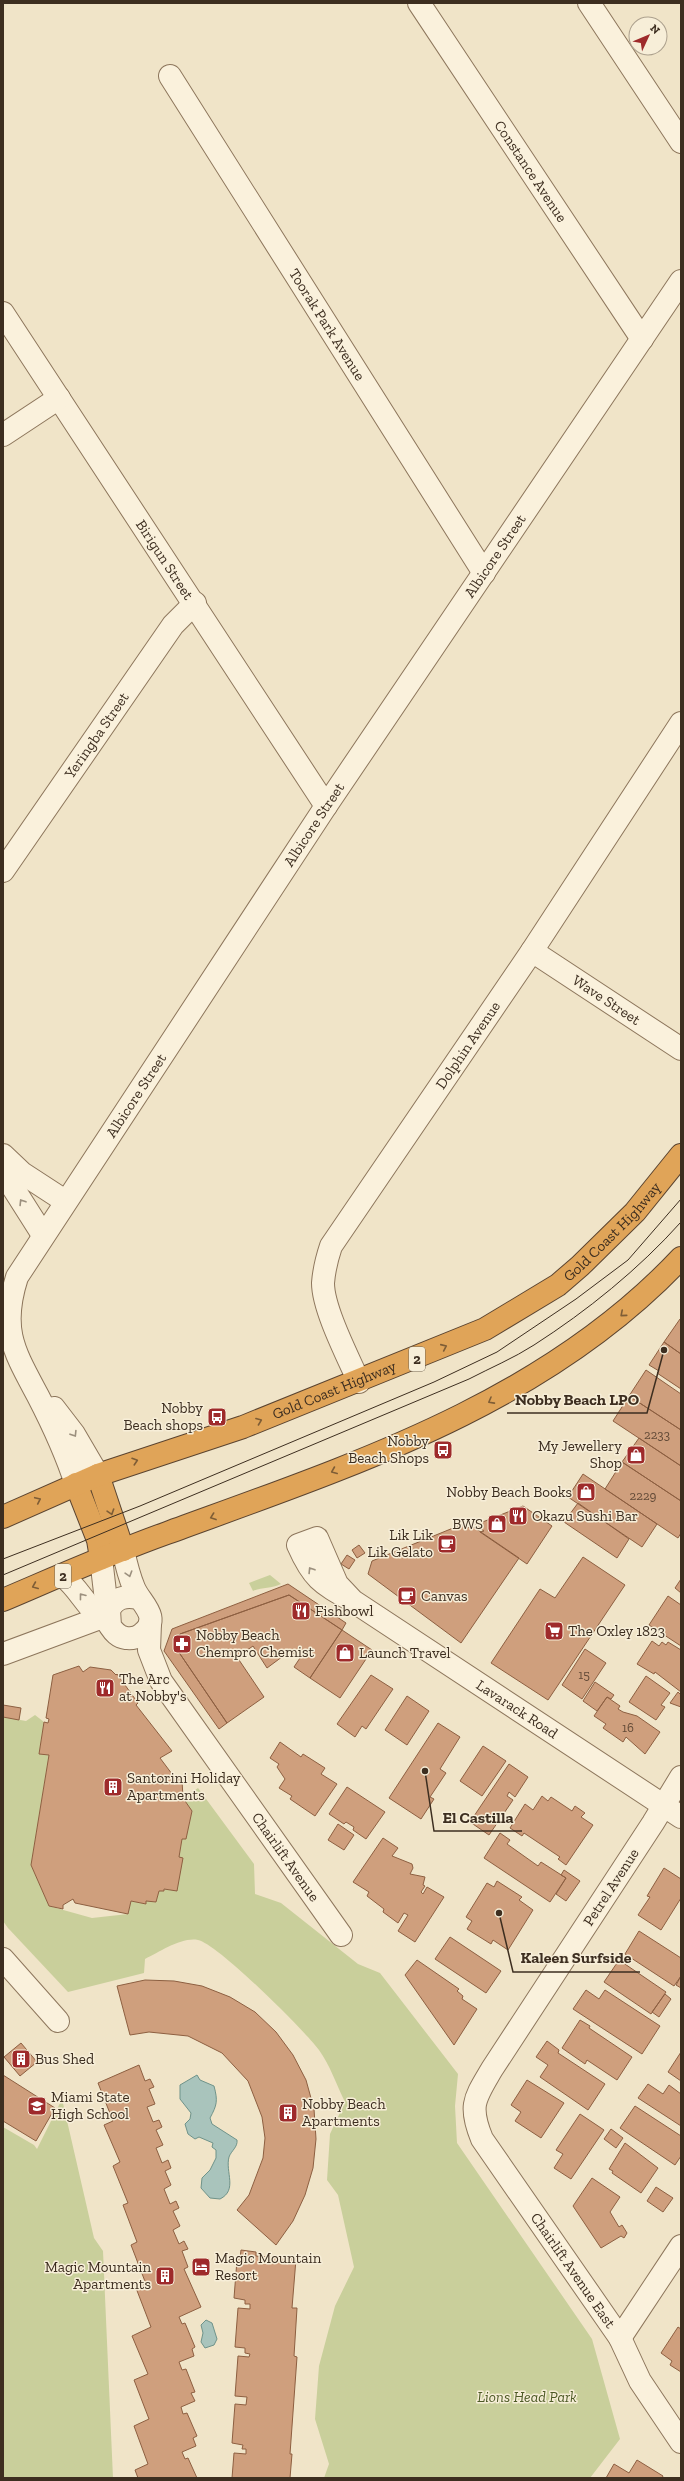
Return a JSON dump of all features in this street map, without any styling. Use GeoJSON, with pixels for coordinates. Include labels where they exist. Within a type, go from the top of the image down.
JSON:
{"type":"FeatureCollection","features":[{"type":"Feature","properties":{"kind":"highway","name":"Gold Coast Highway"},"geometry":{"type":"LineString","coordinates":[[3,1516],[98,1475],[243,1427],[359,1382],[485,1330],[558,1285],[635,1212],[681,1155]]}},
{"type":"Feature","properties":{"kind":"highway","name":"2"},"geometry":{"type":"LineString","coordinates":[[3,1600],[63,1576],[101,1558],[307,1483],[471,1412],[556,1362],[620,1317],[681,1258]]}},
{"type":"Feature","properties":{"kind":"highway"},"geometry":{"type":"LineString","coordinates":[[98,1475],[123,1550]]}},
{"type":"Feature","properties":{"kind":"highway"},"geometry":{"type":"LineString","coordinates":[[76,1484],[98,1540],[101,1558]]}},
{"type":"Feature","properties":{"kind":"street","name":"Constance Avenue"},"geometry":{"type":"LineString","coordinates":[[419,3],[642,340]]}},
{"type":"Feature","properties":{"kind":"street"},"geometry":{"type":"LineString","coordinates":[[589,3],[681,142]]}},
{"type":"Feature","properties":{"kind":"street","name":"Toorak Park Avenue"},"geometry":{"type":"LineString","coordinates":[[170,76],[484,573]]}},
{"type":"Feature","properties":{"kind":"street","name":"Albicore Street"},"geometry":{"type":"LineString","coordinates":[[76,1484],[58,1436],[12,1351],[7,1332],[6,1316],[12,1287],[65,1201],[326,806],[681,281]]}},
{"type":"Feature","properties":{"kind":"street","name":"Birigun Street"},"geometry":{"type":"LineString","coordinates":[[3,313],[326,806]]}},
{"type":"Feature","properties":{"kind":"street"},"geometry":{"type":"LineString","coordinates":[[3,435],[59,398]]}},
{"type":"Feature","properties":{"kind":"street","name":"Yeringba Street"},"geometry":{"type":"LineString","coordinates":[[3,871],[173,625],[194,603]]}},
{"type":"Feature","properties":{"kind":"street","name":"Dolphin Avenue"},"geometry":{"type":"LineString","coordinates":[[359,1382],[328,1307],[323,1284],[325,1265],[331,1246],[532,951],[681,723]]}},
{"type":"Feature","properties":{"kind":"street","name":"Wave Street"},"geometry":{"type":"LineString","coordinates":[[532,951],[681,1048]]}},
{"type":"Feature","properties":{"kind":"street"},"geometry":{"type":"LineString","coordinates":[[3,1154],[25,1175],[65,1201]]}},
{"type":"Feature","properties":{"kind":"street"},"geometry":{"type":"LineString","coordinates":[[3,1159],[10,1183],[43,1235]]}},
{"type":"Feature","properties":{"kind":"street","name":"Albicore Street"},"geometry":{"type":"LineString","coordinates":[[31,1384],[66,1422],[98,1475]]}},
{"type":"Feature","properties":{"kind":"street","name":"Lavarack Road"},"geometry":{"type":"LineString","coordinates":[[307,1542],[310,1569],[318,1580],[353,1601],[672,1812]]}},
{"type":"Feature","properties":{"kind":"street","name":"Chairlift Avenue"},"geometry":{"type":"LineString","coordinates":[[123,1550],[128,1574],[138,1598],[148,1608],[150,1623],[149,1650],[161,1681]]}},
{"type":"Feature","properties":{"kind":"street"},"geometry":{"type":"LineString","coordinates":[[101,1558],[108,1622],[121,1637],[133,1638],[143,1633],[150,1623]]}},
{"type":"Feature","properties":{"kind":"street","name":"Chairlift Avenue"},"geometry":{"type":"LineString","coordinates":[[63,1576],[108,1622],[161,1681],[341,1935]]}},
{"type":"Feature","properties":{"kind":"street"},"geometry":{"type":"LineString","coordinates":[[108,1622],[111,1606],[117,1600],[128,1596],[138,1598]]}},
{"type":"Feature","properties":{"kind":"street"},"geometry":{"type":"LineString","coordinates":[[3,1654],[108,1622]]}},
{"type":"Feature","properties":{"kind":"street","name":"Petrel Avenue"},"geometry":{"type":"LineString","coordinates":[[475,2098],[672,1812],[681,1777]]}},
{"type":"Feature","properties":{"kind":"street"},"geometry":{"type":"LineString","coordinates":[[3,1959],[58,2020]]}},
{"type":"Feature","properties":{"kind":"street","name":"Chairlift Avenue East"},"geometry":{"type":"LineString","coordinates":[[475,2098],[474,2119],[482,2139],[620,2338],[640,2381],[681,2442]]}},
{"type":"Feature","properties":{"kind":"street"},"geometry":{"type":"LineString","coordinates":[[620,2338],[681,2246]]}},
{"type":"Feature","properties":{"kind":"green space"},"geometry":{"type":"Polygon","coordinates":[[[270,1575],[281,1584],[274,1587],[253,1591],[249,1583],[270,1575]]]}},
{"type":"Feature","properties":{"kind":"green space","name":"Lions Head Park"},"geometry":{"type":"Polygon","coordinates":[[[35,1715],[44,1722],[39,1754],[49,1755],[31,1865],[49,1906],[92,1918],[128,1914],[131,1901],[146,1904],[146,1901],[156,1902],[159,1891],[164,1891],[179,1857],[182,1839],[186,1839],[192,1811],[183,1798],[198,1788],[254,1864],[255,1894],[281,1903],[358,1964],[380,1973],[458,2074],[455,2106],[457,2143],[592,2339],[620,2439],[590,2478],[324,2478],[329,2464],[315,2419],[319,2366],[335,2306],[354,2267],[338,2195],[327,2180],[330,2134],[345,2102],[327,2062],[311,2040],[261,1989],[208,1945],[198,1940],[178,1943],[145,1959],[144,1973],[68,1992],[8,1928],[3,1921],[3,1717],[26,1721],[35,1715]]]}},
{"type":"Feature","properties":{"kind":"green space"},"geometry":{"type":"Polygon","coordinates":[[[62,2099],[94,2238],[103,2251],[113,2478],[3,2478],[3,2127],[34,2145],[37,2149],[62,2099]]]}},
{"type":"Feature","properties":{"kind":"water"},"geometry":{"type":"Polygon","coordinates":[[[197,2075],[200,2080],[214,2086],[216,2099],[214,2110],[210,2118],[212,2124],[237,2140],[236,2145],[229,2157],[228,2163],[230,2186],[225,2195],[220,2199],[210,2198],[201,2188],[202,2178],[210,2170],[216,2158],[216,2150],[212,2147],[213,2143],[199,2137],[195,2139],[188,2134],[185,2124],[190,2119],[191,2113],[180,2099],[180,2085],[197,2075]]]}},
{"type":"Feature","properties":{"kind":"water"},"geometry":{"type":"Polygon","coordinates":[[[206,2320],[212,2323],[217,2339],[214,2345],[205,2348],[201,2342],[203,2333],[201,2325],[206,2320]]]}},
{"type":"Feature","properties":{"kind":"building"},"geometry":{"type":"Polygon","coordinates":[[[680,1319],[681,1320],[681,1354],[664,1342],[680,1319]]]}},
{"type":"Feature","properties":{"kind":"building"},"geometry":{"type":"Polygon","coordinates":[[[664,1342],[681,1354],[681,1389],[657,1373],[659,1371],[649,1365],[664,1342]]]}},
{"type":"Feature","properties":{"kind":"building"},"geometry":{"type":"Polygon","coordinates":[[[646,1370],[681,1394],[681,1430],[629,1396],[646,1370]]]}},
{"type":"Feature","properties":{"kind":"building"},"geometry":{"type":"Polygon","coordinates":[[[629,1396],[681,1430],[681,1466],[613,1421],[629,1396]]]}},
{"type":"Feature","properties":{"kind":"building"},"geometry":{"type":"Polygon","coordinates":[[[639,1438],[681,1466],[681,1501],[622,1462],[639,1438]]]}},
{"type":"Feature","properties":{"kind":"building"},"geometry":{"type":"Polygon","coordinates":[[[622,1462],[681,1501],[681,1533],[678,1538],[605,1489],[622,1462]]]}},
{"type":"Feature","properties":{"kind":"building"},"geometry":{"type":"Polygon","coordinates":[[[583,1474],[657,1524],[642,1547],[568,1497],[583,1474]]]}},
{"type":"Feature","properties":{"kind":"building"},"geometry":{"type":"Polygon","coordinates":[[[578,1503],[629,1539],[617,1558],[564,1522],[578,1503]]]}},
{"type":"Feature","properties":{"kind":"building"},"geometry":{"type":"Polygon","coordinates":[[[523,1506],[552,1526],[527,1564],[480,1532],[484,1531],[475,1525],[523,1506]]]}},
{"type":"Feature","properties":{"kind":"building"},"geometry":{"type":"Polygon","coordinates":[[[463,1524],[467,1528],[472,1526],[519,1558],[461,1643],[368,1574],[372,1561],[463,1524]]]}},
{"type":"Feature","properties":{"kind":"building"},"geometry":{"type":"Polygon","coordinates":[[[359,1545],[365,1553],[357,1558],[352,1550],[359,1545]]]}},
{"type":"Feature","properties":{"kind":"building"},"geometry":{"type":"Polygon","coordinates":[[[347,1555],[355,1560],[349,1569],[341,1564],[347,1555]]]}},
{"type":"Feature","properties":{"kind":"building","name":"The Oxley 1823"},"geometry":{"type":"Polygon","coordinates":[[[583,1557],[625,1585],[548,1700],[491,1663],[540,1589],[555,1598],[583,1557]]]}},
{"type":"Feature","properties":{"kind":"building"},"geometry":{"type":"Polygon","coordinates":[[[681,1579],[681,1593],[675,1588],[681,1579]]]}},
{"type":"Feature","properties":{"kind":"building"},"geometry":{"type":"Polygon","coordinates":[[[288,1584],[346,1623],[342,1630],[289,1595],[180,1634],[176,1648],[227,1723],[219,1729],[164,1651],[172,1629],[288,1584]]]}},
{"type":"Feature","properties":{"kind":"building"},"geometry":{"type":"Polygon","coordinates":[[[289,1595],[342,1630],[310,1678],[294,1667],[300,1658],[290,1651],[267,1668],[253,1646],[237,1657],[264,1697],[227,1723],[176,1648],[180,1634],[289,1595]]]}},
{"type":"Feature","properties":{"kind":"building"},"geometry":{"type":"Polygon","coordinates":[[[668,1596],[681,1605],[681,1646],[649,1625],[668,1596]]]}},
{"type":"Feature","properties":{"kind":"building"},"geometry":{"type":"Polygon","coordinates":[[[342,1630],[372,1650],[340,1698],[310,1678],[342,1630]]]}},
{"type":"Feature","properties":{"kind":"building"},"geometry":{"type":"Polygon","coordinates":[[[652,1641],[659,1646],[662,1642],[666,1645],[668,1642],[681,1650],[681,1692],[655,1672],[654,1674],[637,1664],[652,1641]]]}},
{"type":"Feature","properties":{"kind":"building"},"geometry":{"type":"Polygon","coordinates":[[[585,1649],[606,1663],[582,1699],[562,1685],[585,1649]]]}},
{"type":"Feature","properties":{"kind":"building","name":"Santorini Holiday Apartments"},"geometry":{"type":"Polygon","coordinates":[[[79,1666],[83,1672],[90,1667],[111,1670],[116,1675],[117,1674],[138,1703],[136,1705],[172,1751],[160,1758],[175,1778],[182,1780],[183,1798],[192,1811],[186,1839],[182,1839],[179,1857],[183,1858],[177,1891],[164,1889],[164,1891],[159,1891],[156,1902],[146,1901],[146,1904],[131,1901],[128,1914],[75,1903],[73,1899],[63,1905],[63,1909],[49,1906],[31,1865],[49,1755],[39,1754],[44,1722],[48,1723],[49,1719],[46,1718],[53,1675],[79,1666]]]}},
{"type":"Feature","properties":{"kind":"building"},"geometry":{"type":"Polygon","coordinates":[[[371,1675],[393,1689],[366,1729],[362,1726],[355,1737],[337,1724],[371,1675]]]}},
{"type":"Feature","properties":{"kind":"building"},"geometry":{"type":"Polygon","coordinates":[[[646,1676],[670,1693],[661,1705],[665,1707],[656,1720],[629,1702],[646,1676]]]}},
{"type":"Feature","properties":{"kind":"building"},"geometry":{"type":"Polygon","coordinates":[[[595,1682],[614,1695],[611,1699],[607,1697],[597,1711],[583,1701],[595,1682]]]}},
{"type":"Feature","properties":{"kind":"building"},"geometry":{"type":"Polygon","coordinates":[[[678,1692],[681,1695],[681,1707],[670,1703],[678,1692]]]}},
{"type":"Feature","properties":{"kind":"building"},"geometry":{"type":"Polygon","coordinates":[[[407,1696],[429,1711],[407,1745],[385,1730],[407,1696]]]}},
{"type":"Feature","properties":{"kind":"building"},"geometry":{"type":"Polygon","coordinates":[[[607,1697],[620,1706],[618,1709],[637,1716],[660,1732],[645,1754],[626,1737],[623,1742],[603,1728],[606,1724],[594,1716],[607,1697]]]}},
{"type":"Feature","properties":{"kind":"building"},"geometry":{"type":"Polygon","coordinates":[[[3,1705],[21,1708],[19,1720],[3,1717],[3,1705]]]}},
{"type":"Feature","properties":{"kind":"building"},"geometry":{"type":"Polygon","coordinates":[[[438,1723],[460,1737],[440,1769],[446,1773],[430,1797],[434,1799],[421,1819],[389,1798],[438,1723]]]}},
{"type":"Feature","properties":{"kind":"building"},"geometry":{"type":"Polygon","coordinates":[[[280,1742],[301,1757],[303,1754],[325,1768],[321,1774],[337,1784],[315,1816],[290,1799],[292,1796],[279,1788],[285,1779],[277,1767],[279,1764],[270,1758],[280,1742]]]}},
{"type":"Feature","properties":{"kind":"building"},"geometry":{"type":"Polygon","coordinates":[[[483,1746],[506,1761],[482,1796],[460,1781],[483,1746]]]}},
{"type":"Feature","properties":{"kind":"building"},"geometry":{"type":"Polygon","coordinates":[[[509,1764],[528,1777],[515,1797],[509,1792],[507,1796],[513,1800],[489,1835],[470,1822],[509,1764]]]}},
{"type":"Feature","properties":{"kind":"building"},"geometry":{"type":"Polygon","coordinates":[[[347,1787],[385,1812],[366,1839],[353,1830],[354,1827],[346,1822],[344,1824],[329,1814],[347,1787]]]}},
{"type":"Feature","properties":{"kind":"building"},"geometry":{"type":"Polygon","coordinates":[[[542,1796],[548,1801],[551,1797],[572,1811],[575,1806],[585,1813],[581,1817],[593,1825],[566,1865],[558,1859],[560,1857],[524,1833],[522,1836],[510,1828],[525,1804],[533,1810],[542,1796]]]}},
{"type":"Feature","properties":{"kind":"building"},"geometry":{"type":"Polygon","coordinates":[[[338,1824],[354,1835],[344,1850],[328,1840],[338,1824]]]}},
{"type":"Feature","properties":{"kind":"building"},"geometry":{"type":"Polygon","coordinates":[[[500,1833],[510,1840],[507,1844],[538,1866],[541,1862],[566,1878],[550,1902],[484,1858],[500,1833]]]}},
{"type":"Feature","properties":{"kind":"building"},"geometry":{"type":"Polygon","coordinates":[[[383,1838],[398,1848],[392,1856],[412,1864],[413,1868],[410,1874],[425,1877],[423,1885],[425,1886],[421,1892],[423,1894],[427,1887],[444,1897],[415,1942],[398,1931],[408,1915],[404,1913],[398,1923],[383,1912],[384,1909],[367,1896],[369,1892],[353,1882],[383,1838]]]}},
{"type":"Feature","properties":{"kind":"building"},"geometry":{"type":"Polygon","coordinates":[[[664,1868],[681,1879],[681,1898],[661,1930],[638,1915],[650,1897],[647,1896],[664,1868]]]}},
{"type":"Feature","properties":{"kind":"building"},"geometry":{"type":"Polygon","coordinates":[[[564,1870],[580,1881],[566,1901],[556,1894],[566,1878],[561,1875],[564,1870]]]}},
{"type":"Feature","properties":{"kind":"building"},"geometry":{"type":"Polygon","coordinates":[[[497,1881],[522,1897],[519,1900],[533,1910],[508,1950],[493,1940],[491,1944],[467,1929],[472,1921],[466,1917],[487,1883],[494,1887],[497,1881]]]}},
{"type":"Feature","properties":{"kind":"building"},"geometry":{"type":"Polygon","coordinates":[[[639,1931],[681,1958],[681,1976],[674,1986],[625,1954],[639,1931]]]}},
{"type":"Feature","properties":{"kind":"building"},"geometry":{"type":"Polygon","coordinates":[[[450,1937],[501,1971],[486,1993],[435,1959],[450,1937]]]}},
{"type":"Feature","properties":{"kind":"building"},"geometry":{"type":"Polygon","coordinates":[[[417,1960],[459,1989],[457,1991],[463,1996],[462,1999],[477,2009],[454,2045],[405,1975],[417,1960]]]}},
{"type":"Feature","properties":{"kind":"building"},"geometry":{"type":"Polygon","coordinates":[[[619,1960],[666,1992],[651,2014],[604,1982],[619,1960]]]}},
{"type":"Feature","properties":{"kind":"building"},"geometry":{"type":"Polygon","coordinates":[[[681,1976],[681,1988],[676,1985],[681,1976]]]}},
{"type":"Feature","properties":{"kind":"building","name":"Nobby Beach Apartments"},"geometry":{"type":"Polygon","coordinates":[[[145,1980],[174,1981],[202,1986],[230,1997],[255,2012],[276,2032],[293,2055],[306,2080],[314,2109],[316,2139],[313,2168],[305,2195],[293,2221],[276,2245],[237,2210],[249,2195],[263,2158],[265,2138],[262,2117],[248,2081],[222,2053],[188,2036],[149,2032],[130,2035],[117,1986],[145,1980]]]}},
{"type":"Feature","properties":{"kind":"building"},"geometry":{"type":"Polygon","coordinates":[[[586,1990],[599,1999],[605,1990],[660,2026],[642,2054],[573,2009],[586,1990]]]}},
{"type":"Feature","properties":{"kind":"building"},"geometry":{"type":"Polygon","coordinates":[[[665,1994],[671,1999],[659,2017],[652,2012],[665,1994]]]}},
{"type":"Feature","properties":{"kind":"building"},"geometry":{"type":"Polygon","coordinates":[[[580,2020],[590,2026],[589,2028],[632,2057],[617,2080],[587,2060],[585,2064],[562,2048],[580,2020]]]}},
{"type":"Feature","properties":{"kind":"building"},"geometry":{"type":"Polygon","coordinates":[[[547,2041],[559,2050],[558,2053],[605,2084],[588,2110],[540,2077],[548,2065],[536,2057],[547,2041]]]}},
{"type":"Feature","properties":{"kind":"building","name":"Bus Shed"},"geometry":{"type":"Polygon","coordinates":[[[21,2043],[37,2062],[20,2076],[4,2057],[21,2043]]]}},
{"type":"Feature","properties":{"kind":"building"},"geometry":{"type":"Polygon","coordinates":[[[681,2052],[681,2081],[668,2072],[681,2052]]]}},
{"type":"Feature","properties":{"kind":"building","name":"Magic Mountain Apartments"},"geometry":{"type":"Polygon","coordinates":[[[139,2065],[145,2081],[150,2079],[154,2087],[149,2089],[155,2104],[147,2107],[153,2122],[159,2120],[162,2127],[156,2130],[163,2145],[156,2148],[162,2163],[168,2160],[171,2168],[165,2171],[171,2185],[164,2189],[170,2204],[176,2201],[179,2208],[173,2211],[180,2226],[173,2230],[179,2244],[184,2241],[188,2249],[182,2251],[188,2267],[184,2269],[201,2307],[179,2317],[182,2324],[185,2323],[195,2347],[192,2349],[194,2356],[179,2362],[182,2370],[186,2369],[195,2392],[191,2393],[195,2401],[181,2407],[183,2414],[187,2413],[197,2436],[193,2438],[196,2446],[182,2452],[185,2459],[188,2458],[197,2478],[138,2478],[135,2470],[148,2464],[134,2426],[149,2419],[134,2380],[148,2374],[132,2336],[151,2327],[136,2288],[146,2284],[131,2245],[137,2242],[123,2205],[128,2203],[113,2166],[120,2162],[104,2125],[113,2121],[98,2083],[139,2065]]]}},
{"type":"Feature","properties":{"kind":"building"},"geometry":{"type":"Polygon","coordinates":[[[3,2075],[55,2108],[36,2141],[3,2121],[3,2075]]]}},
{"type":"Feature","properties":{"kind":"building"},"geometry":{"type":"Polygon","coordinates":[[[527,2080],[564,2103],[541,2138],[515,2121],[521,2112],[511,2105],[527,2080]]]}},
{"type":"Feature","properties":{"kind":"building"},"geometry":{"type":"Polygon","coordinates":[[[648,2084],[663,2094],[669,2085],[681,2094],[681,2126],[638,2098],[648,2084]]]}},
{"type":"Feature","properties":{"kind":"building"},"geometry":{"type":"Polygon","coordinates":[[[635,2106],[681,2136],[681,2156],[675,2165],[620,2128],[635,2106]]]}},
{"type":"Feature","properties":{"kind":"building"},"geometry":{"type":"Polygon","coordinates":[[[580,2114],[604,2130],[571,2179],[554,2168],[563,2154],[556,2150],[580,2114]]]}},
{"type":"Feature","properties":{"kind":"building"},"geometry":{"type":"Polygon","coordinates":[[[611,2129],[623,2138],[616,2148],[604,2139],[611,2129]]]}},
{"type":"Feature","properties":{"kind":"building"},"geometry":{"type":"Polygon","coordinates":[[[625,2143],[658,2168],[641,2193],[612,2173],[613,2171],[609,2169],[625,2143]]]}},
{"type":"Feature","properties":{"kind":"building"},"geometry":{"type":"Polygon","coordinates":[[[592,2178],[620,2197],[610,2212],[619,2227],[622,2225],[627,2233],[624,2238],[621,2236],[601,2248],[573,2206],[592,2178]]]}},
{"type":"Feature","properties":{"kind":"building"},"geometry":{"type":"Polygon","coordinates":[[[656,2187],[673,2198],[663,2212],[647,2201],[656,2187]]]}},
{"type":"Feature","properties":{"kind":"building"},"geometry":{"type":"Polygon","coordinates":[[[241,2250],[256,2252],[256,2256],[296,2259],[292,2308],[297,2308],[294,2356],[297,2357],[290,2454],[292,2454],[290,2478],[232,2478],[234,2453],[246,2454],[246,2449],[242,2449],[243,2445],[232,2443],[235,2404],[246,2405],[247,2397],[235,2396],[238,2356],[249,2357],[250,2354],[245,2353],[245,2348],[235,2347],[238,2308],[250,2309],[250,2304],[245,2304],[245,2300],[234,2298],[237,2260],[240,2259],[241,2250]]]}},
{"type":"Feature","properties":{"kind":"building"},"geometry":{"type":"Polygon","coordinates":[[[678,2327],[681,2329],[681,2372],[670,2365],[672,2361],[661,2353],[678,2327]]]}},
{"type":"Feature","properties":{"kind":"building"},"geometry":{"type":"Polygon","coordinates":[[[637,2460],[663,2476],[662,2478],[606,2478],[614,2464],[629,2473],[637,2460]]]}},
{"type":"Feature","properties":{"kind":"tram line"},"geometry":{"type":"LineString","coordinates":[[3,1559],[140,1506],[434,1382],[497,1352],[576,1299],[628,1260],[681,1199]]}},
{"type":"Feature","properties":{"kind":"tram line"},"geometry":{"type":"LineString","coordinates":[[3,1575],[469,1379],[510,1359],[554,1332],[593,1304],[630,1273],[681,1222]]}},
{"type":"Feature","properties":{"kind":"place","name":"Nobby Beach LPO"},"geometry":{"type":"Point","coordinates":[664,1350]}},
{"type":"Feature","properties":{"kind":"place","name":"Nobby Beach shops"},"geometry":{"type":"Point","coordinates":[217,1417]}},
{"type":"Feature","properties":{"kind":"place","name":"Nobby Beach Shops"},"geometry":{"type":"Point","coordinates":[443,1450]}},
{"type":"Feature","properties":{"kind":"place","name":"My Jewellery Shop"},"geometry":{"type":"Point","coordinates":[636,1455]}},
{"type":"Feature","properties":{"kind":"place","name":"Nobby Beach Books"},"geometry":{"type":"Point","coordinates":[586,1492]}},
{"type":"Feature","properties":{"kind":"place","name":"Okazu Sushi Bar"},"geometry":{"type":"Point","coordinates":[518,1516]}},
{"type":"Feature","properties":{"kind":"place","name":"BWS"},"geometry":{"type":"Point","coordinates":[497,1524]}},
{"type":"Feature","properties":{"kind":"place","name":"Lik Lik Lik Gelato"},"geometry":{"type":"Point","coordinates":[447,1544]}},
{"type":"Feature","properties":{"kind":"place","name":"Canvas"},"geometry":{"type":"Point","coordinates":[407,1596]}},
{"type":"Feature","properties":{"kind":"place","name":"Fishbowl"},"geometry":{"type":"Point","coordinates":[301,1611]}},
{"type":"Feature","properties":{"kind":"place","name":"The Oxley 1823"},"geometry":{"type":"Point","coordinates":[554,1631]}},
{"type":"Feature","properties":{"kind":"place","name":"Nobby Beach Chempro Chemist"},"geometry":{"type":"Point","coordinates":[182,1644]}},
{"type":"Feature","properties":{"kind":"place","name":"Launch Travel"},"geometry":{"type":"Point","coordinates":[345,1653]}},
{"type":"Feature","properties":{"kind":"place","name":"The Arc at Nobby's"},"geometry":{"type":"Point","coordinates":[105,1688]}},
{"type":"Feature","properties":{"kind":"place","name":"El Castilla"},"geometry":{"type":"Point","coordinates":[425,1771]}},
{"type":"Feature","properties":{"kind":"place","name":"Santorini Holiday Apartments"},"geometry":{"type":"Point","coordinates":[113,1787]}},
{"type":"Feature","properties":{"kind":"place","name":"Kaleen Surfside"},"geometry":{"type":"Point","coordinates":[499,1913]}},
{"type":"Feature","properties":{"kind":"place","name":"Bus Shed"},"geometry":{"type":"Point","coordinates":[21,2059]}},
{"type":"Feature","properties":{"kind":"place","name":"Miami State High School"},"geometry":{"type":"Point","coordinates":[37,2106]}},
{"type":"Feature","properties":{"kind":"place","name":"Nobby Beach Apartments"},"geometry":{"type":"Point","coordinates":[288,2113]}},
{"type":"Feature","properties":{"kind":"place","name":"Magic Mountain Resort"},"geometry":{"type":"Point","coordinates":[201,2267]}},
{"type":"Feature","properties":{"kind":"place","name":"Magic Mountain Apartments"},"geometry":{"type":"Point","coordinates":[165,2276]}}]}
